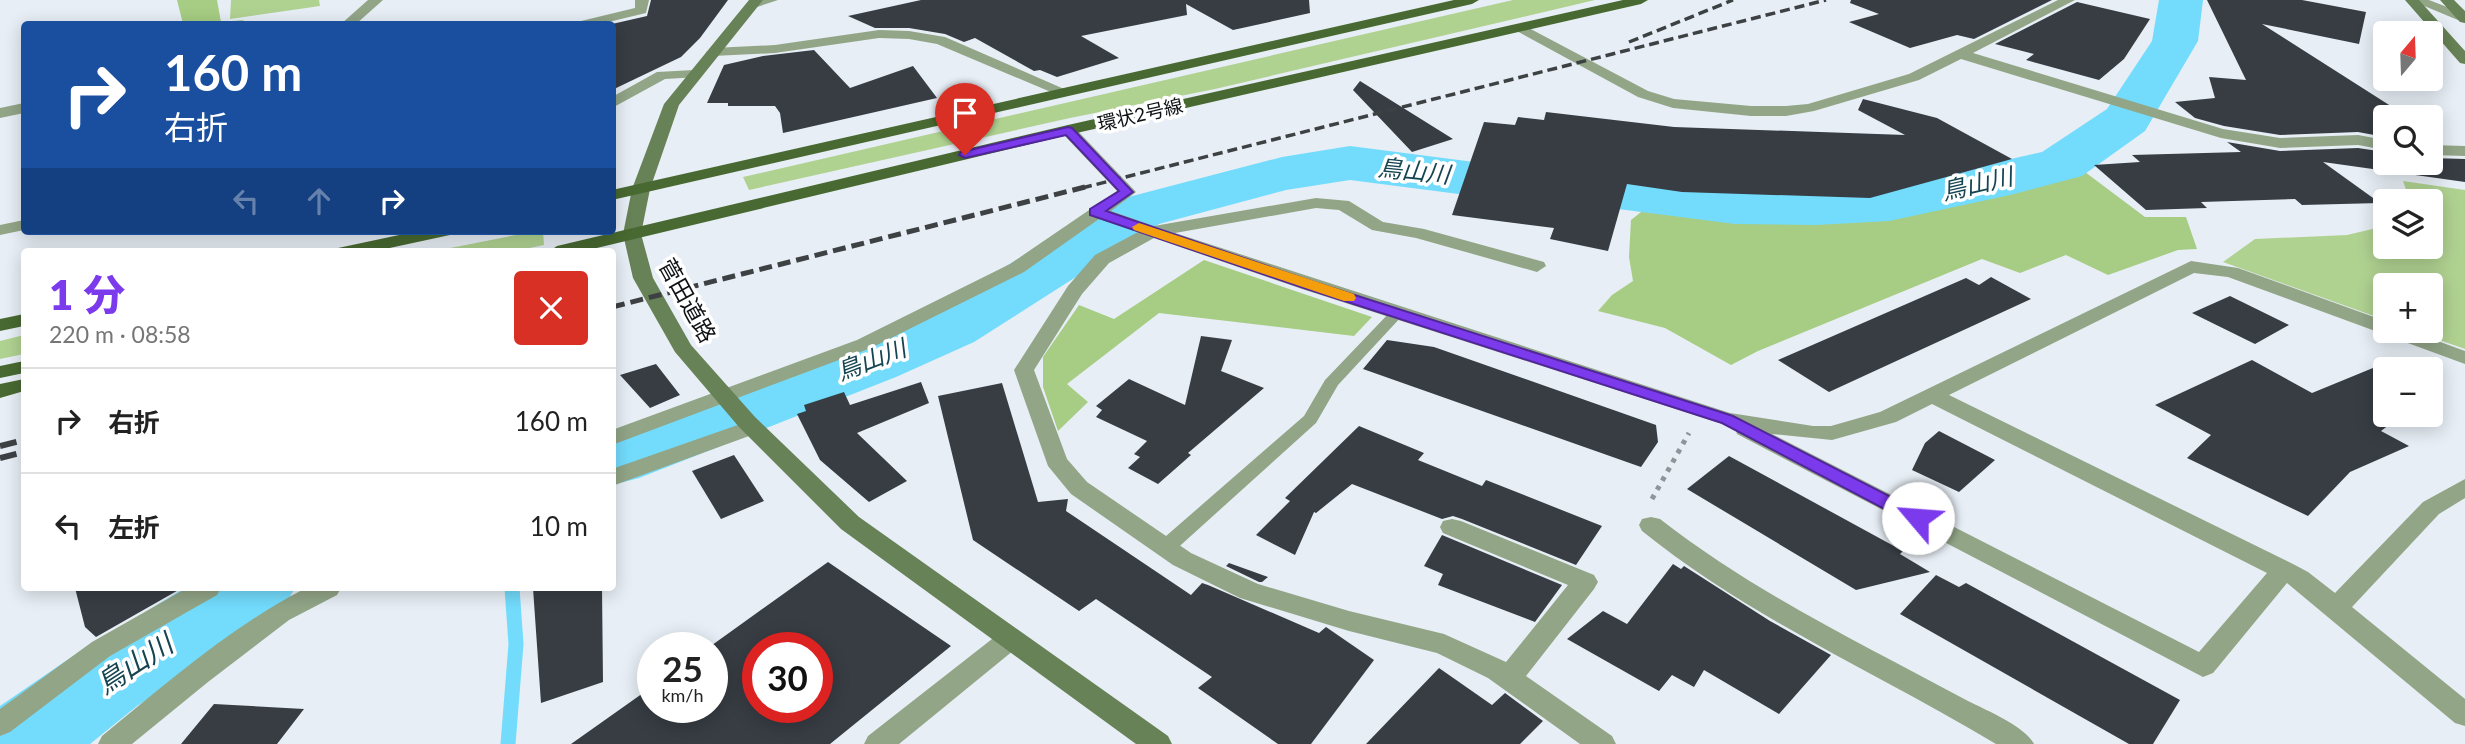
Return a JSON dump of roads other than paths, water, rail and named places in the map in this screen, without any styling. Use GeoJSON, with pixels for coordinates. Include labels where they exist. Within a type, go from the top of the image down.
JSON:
{"type":"FeatureCollection","features":[{"type":"Feature","properties":{"kind":"main road","name":"環状2号線"},"geometry":{"type":"LineString","coordinates":[[616,194],[1472,0]]}},
{"type":"Feature","properties":{"kind":"main road","name":"環状2号線"},"geometry":{"type":"LineString","coordinates":[[573,248],[1068,130],[1641,0]]}},
{"type":"Feature","properties":{"kind":"main road"},"geometry":{"type":"LineString","coordinates":[[364,248],[425,235]]}},
{"type":"Feature","properties":{"kind":"main road"},"geometry":{"type":"LineString","coordinates":[[0,325],[21,321]]}},
{"type":"Feature","properties":{"kind":"main road"},"geometry":{"type":"LineString","coordinates":[[0,372],[21,368]]}},
{"type":"Feature","properties":{"kind":"main road"},"geometry":{"type":"LineString","coordinates":[[0,391],[21,386]]}},
{"type":"Feature","properties":{"kind":"street"},"geometry":{"type":"LineString","coordinates":[[352,21],[376,0]]}},
{"type":"Feature","properties":{"kind":"street"},"geometry":{"type":"LineString","coordinates":[[598,21],[640,10],[642,0]]}},
{"type":"Feature","properties":{"kind":"street"},"geometry":{"type":"LineString","coordinates":[[755,2],[771,0]]}},
{"type":"Feature","properties":{"kind":"street"},"geometry":{"type":"LineString","coordinates":[[1520,29],[1643,94],[1674,103],[1751,111],[1809,108],[1914,77],[2068,0]]}},
{"type":"Feature","properties":{"kind":"street"},"geometry":{"type":"LineString","coordinates":[[2414,0],[2465,19]]}},
{"type":"Feature","properties":{"kind":"street"},"geometry":{"type":"LineString","coordinates":[[2414,0],[2465,60]]}},
{"type":"Feature","properties":{"kind":"street"},"geometry":{"type":"LineString","coordinates":[[2447,0],[2465,19]]}},
{"type":"Feature","properties":{"kind":"street","name":"菅田道路"},"geometry":{"type":"LineString","coordinates":[[755,2],[672,104],[641,189],[632,233],[643,278],[681,348],[750,424],[850,523],[1158,744]]}},
{"type":"Feature","properties":{"kind":"street"},"geometry":{"type":"LineString","coordinates":[[713,52],[775,49],[879,34],[909,35],[940,40],[1063,92]]}},
{"type":"Feature","properties":{"kind":"street"},"geometry":{"type":"LineString","coordinates":[[1960,54],[2221,133],[2280,143],[2358,141],[2373,143]]}},
{"type":"Feature","properties":{"kind":"street"},"geometry":{"type":"LineString","coordinates":[[616,102],[662,75],[694,74]]}},
{"type":"Feature","properties":{"kind":"street"},"geometry":{"type":"LineString","coordinates":[[0,113],[21,109]]}},
{"type":"Feature","properties":{"kind":"street"},"geometry":{"type":"LineString","coordinates":[[616,437],[863,344],[914,320],[1017,268],[1127,192],[1068,130]]}},
{"type":"Feature","properties":{"kind":"street"},"geometry":{"type":"LineString","coordinates":[[2443,150],[2465,151]]}},
{"type":"Feature","properties":{"kind":"street"},"geometry":{"type":"LineString","coordinates":[[1537,266],[1418,233],[1378,226],[1343,205],[1317,203],[1152,232],[1102,259],[1075,290],[1024,370],[1056,461],[1079,488],[1165,548],[1249,591],[1349,621],[1444,645],[1498,670],[1602,744]]}},
{"type":"Feature","properties":{"kind":"street"},"geometry":{"type":"LineString","coordinates":[[1095,212],[1727,420],[2203,667],[2284,570]]}},
{"type":"Feature","properties":{"kind":"street"},"geometry":{"type":"LineString","coordinates":[[0,230],[21,226]]}},
{"type":"Feature","properties":{"kind":"street"},"geometry":{"type":"LineString","coordinates":[[1727,420],[1832,433],[1888,417],[2191,267],[2231,272],[2373,324]]}},
{"type":"Feature","properties":{"kind":"street"},"geometry":{"type":"LineString","coordinates":[[2424,343],[2465,358]]}},
{"type":"Feature","properties":{"kind":"street"},"geometry":{"type":"LineString","coordinates":[[1933,396],[2299,578],[2465,715]]}},
{"type":"Feature","properties":{"kind":"street"},"geometry":{"type":"LineString","coordinates":[[616,476],[750,424]]}},
{"type":"Feature","properties":{"kind":"street"},"geometry":{"type":"LineString","coordinates":[[2336,608],[2431,508],[2465,487]]}},
{"type":"Feature","properties":{"kind":"street"},"geometry":{"type":"LineString","coordinates":[[1651,525],[1680,550],[1779,611],[2020,744]]}},
{"type":"Feature","properties":{"kind":"street"},"geometry":{"type":"LineString","coordinates":[[1452,527],[1586,582],[1509,678]]}},
{"type":"Feature","properties":{"kind":"street"},"geometry":{"type":"LineString","coordinates":[[0,723],[101,649],[203,591]]}},
{"type":"Feature","properties":{"kind":"street"},"geometry":{"type":"LineString","coordinates":[[111,744],[280,613],[322,591]]}},
{"type":"Feature","properties":{"kind":"street"},"geometry":{"type":"LineString","coordinates":[[878,744],[1010,639]]}},
{"type":"Feature","properties":{"kind":"lane"},"geometry":{"type":"LineString","coordinates":[[1165,548],[1310,419],[1331,383],[1397,313]]}},
{"type":"Feature","properties":{"kind":"waterway","name":"鳥山川"},"geometry":{"type":"LineString","coordinates":[[616,458],[871,362],[950,328],[1138,212],[1282,174],[1350,163],[1482,180],[1556,184],[1735,206],[1815,207],[1889,204],[2062,164],[2126,120],[2175,41],[2181,0]]}},
{"type":"Feature","properties":{"kind":"waterway","name":"鳥山川"},"geometry":{"type":"LineString","coordinates":[[20,744],[105,681],[247,591]]}},
{"type":"Feature","properties":{"kind":"waterway"},"geometry":{"type":"LineString","coordinates":[[508,744],[516,644],[512,591]]}},
{"type":"Feature","properties":{"kind":"railway"},"geometry":{"type":"LineString","coordinates":[[1629,42],[1733,0]]}},
{"type":"Feature","properties":{"kind":"railway"},"geometry":{"type":"LineString","coordinates":[[1082,188],[1826,0]]}},
{"type":"Feature","properties":{"kind":"railway"},"geometry":{"type":"LineString","coordinates":[[616,306],[1089,186]]}},
{"type":"Feature","properties":{"kind":"railway"},"geometry":{"type":"LineString","coordinates":[[0,446],[21,441]]}},
{"type":"Feature","properties":{"kind":"railway"},"geometry":{"type":"LineString","coordinates":[[0,458],[21,453]]}}]}
